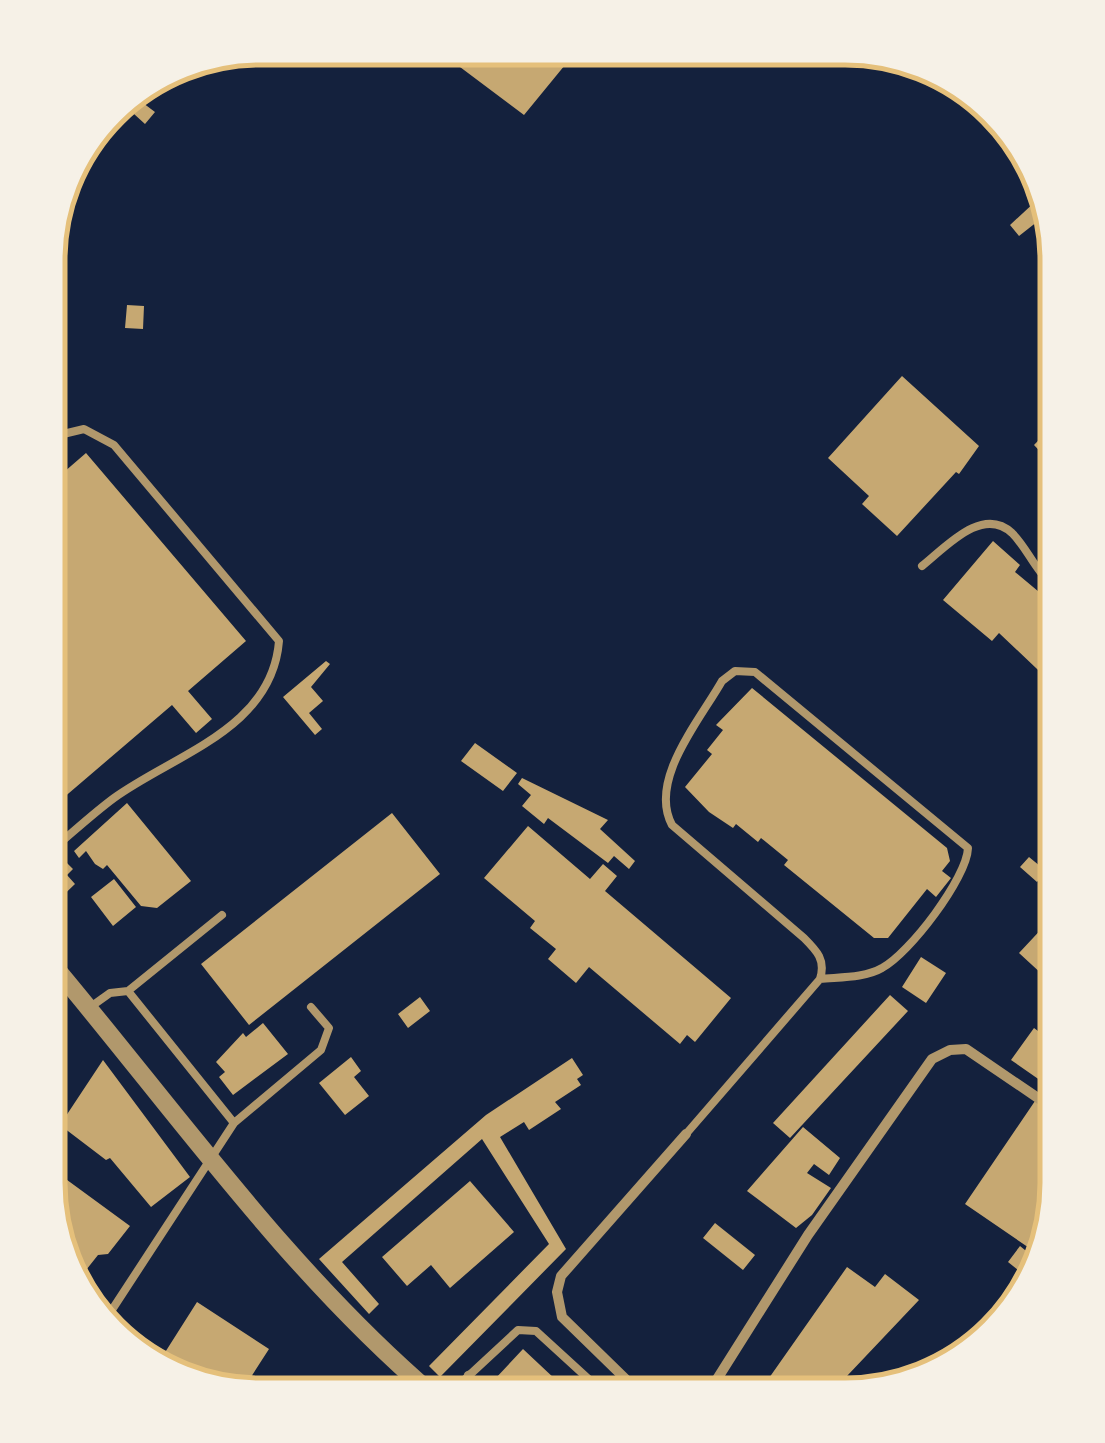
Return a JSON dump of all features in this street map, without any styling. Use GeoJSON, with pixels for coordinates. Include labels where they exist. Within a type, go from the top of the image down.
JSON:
{"type":"FeatureCollection","features":[{"type":"Feature","properties":{"kind":"street"},"geometry":{"type":"LineString","coordinates":[[65,978],[358,1325],[415,1378]]}},
{"type":"Feature","properties":{"kind":"street"},"geometry":{"type":"LineString","coordinates":[[718,1378],[808,1235],[932,1059],[950,1050],[966,1049],[1040,1099]]}},
{"type":"Feature","properties":{"kind":"street"},"geometry":{"type":"LineString","coordinates":[[625,1378],[562,1317],[557,1292],[561,1276],[686,1134]]}},
{"type":"Feature","properties":{"kind":"lane"},"geometry":{"type":"LineString","coordinates":[[65,434],[84,429],[114,446],[279,641],[277,669],[229,731],[115,797],[65,839]]}},
{"type":"Feature","properties":{"kind":"lane"},"geometry":{"type":"LineString","coordinates":[[922,566],[962,533],[980,524],[995,524],[1012,533],[1040,574]]}},
{"type":"Feature","properties":{"kind":"lane"},"geometry":{"type":"LineString","coordinates":[[686,1134],[820,980],[820,954],[672,825],[664,811],[666,783],[722,681],[735,670],[755,672],[968,848],[955,886],[897,957],[872,973],[820,980]]}},
{"type":"Feature","properties":{"kind":"lane"},"geometry":{"type":"LineString","coordinates":[[90,1008],[110,992],[128,992],[222,915]]}},
{"type":"Feature","properties":{"kind":"lane"},"geometry":{"type":"LineString","coordinates":[[128,992],[234,1122]]}},
{"type":"Feature","properties":{"kind":"lane"},"geometry":{"type":"LineString","coordinates":[[112,1310],[234,1122],[321,1050],[329,1028],[311,1006]]}},
{"type":"Feature","properties":{"kind":"lane"},"geometry":{"type":"LineString","coordinates":[[465,1378],[511,1333],[536,1332],[587,1378]]}},
{"type":"Feature","properties":{"kind":"lane"},"geometry":{"type":"LineString","coordinates":[[468,1375],[471,1378]]}},
{"type":"Feature","properties":{"kind":"building"},"geometry":{"type":"Polygon","coordinates":[[[457,65],[565,65],[524,115],[457,65]]]}},
{"type":"Feature","properties":{"kind":"building"},"geometry":{"type":"Polygon","coordinates":[[[143,103],[155,112],[145,124],[134,114],[143,103]]]}},
{"type":"Feature","properties":{"kind":"building"},"geometry":{"type":"Polygon","coordinates":[[[1032,205],[1036,223],[1019,236],[1010,225],[1032,205]]]}},
{"type":"Feature","properties":{"kind":"building"},"geometry":{"type":"Polygon","coordinates":[[[127,305],[144,306],[143,329],[125,328],[127,305]]]}},
{"type":"Feature","properties":{"kind":"building"},"geometry":{"type":"Polygon","coordinates":[[[902,376],[979,446],[959,474],[956,472],[897,536],[862,504],[869,496],[828,458],[902,376]]]}},
{"type":"Feature","properties":{"kind":"building"},"geometry":{"type":"Polygon","coordinates":[[[86,453],[246,641],[188,691],[212,719],[196,733],[172,705],[65,796],[65,471],[86,453]]]}},
{"type":"Feature","properties":{"kind":"building"},"geometry":{"type":"Polygon","coordinates":[[[993,541],[1020,565],[1015,572],[1040,593],[1040,672],[999,633],[992,641],[943,600],[993,541]]]}},
{"type":"Feature","properties":{"kind":"building"},"geometry":{"type":"Polygon","coordinates":[[[326,661],[330,664],[311,687],[323,701],[309,713],[322,729],[315,735],[283,697],[326,661]]]}},
{"type":"Feature","properties":{"kind":"building"},"geometry":{"type":"Polygon","coordinates":[[[752,688],[947,848],[950,861],[942,871],[951,878],[936,897],[927,889],[888,938],[874,938],[784,865],[788,860],[761,838],[758,842],[736,824],[733,828],[709,812],[685,787],[712,754],[707,750],[723,730],[716,725],[752,688]]]}},
{"type":"Feature","properties":{"kind":"building"},"geometry":{"type":"Polygon","coordinates":[[[475,743],[517,773],[503,791],[461,761],[475,743]]]}},
{"type":"Feature","properties":{"kind":"building"},"geometry":{"type":"Polygon","coordinates":[[[522,778],[608,820],[600,829],[635,861],[629,869],[614,856],[608,863],[548,818],[544,824],[522,806],[531,795],[518,784],[522,778]]]}},
{"type":"Feature","properties":{"kind":"building"},"geometry":{"type":"Polygon","coordinates":[[[127,803],[191,881],[157,908],[141,906],[107,865],[103,869],[86,851],[79,858],[74,851],[127,803]]]}},
{"type":"Feature","properties":{"kind":"building"},"geometry":{"type":"Polygon","coordinates":[[[392,813],[440,874],[249,1025],[201,964],[392,813]]]}},
{"type":"Feature","properties":{"kind":"building"},"geometry":{"type":"Polygon","coordinates":[[[528,826],[590,879],[603,864],[617,876],[605,891],[731,998],[695,1042],[687,1035],[680,1044],[589,967],[576,983],[548,959],[556,949],[530,928],[535,921],[484,878],[528,826]]]}},
{"type":"Feature","properties":{"kind":"building"},"geometry":{"type":"Polygon","coordinates":[[[1029,857],[1040,866],[1040,878],[1037,882],[1020,867],[1029,857]]]}},
{"type":"Feature","properties":{"kind":"building"},"geometry":{"type":"Polygon","coordinates":[[[65,861],[73,869],[67,875],[75,884],[65,894],[65,861]]]}},
{"type":"Feature","properties":{"kind":"building"},"geometry":{"type":"Polygon","coordinates":[[[114,879],[136,907],[113,926],[91,897],[114,879]]]}},
{"type":"Feature","properties":{"kind":"building"},"geometry":{"type":"Polygon","coordinates":[[[1040,930],[1040,972],[1019,953],[1040,930]]]}},
{"type":"Feature","properties":{"kind":"building"},"geometry":{"type":"Polygon","coordinates":[[[921,957],[946,973],[926,1003],[902,987],[921,957]]]}},
{"type":"Feature","properties":{"kind":"building"},"geometry":{"type":"Polygon","coordinates":[[[890,995],[908,1011],[790,1138],[773,1123],[890,995]]]}},
{"type":"Feature","properties":{"kind":"building"},"geometry":{"type":"Polygon","coordinates":[[[420,997],[430,1011],[408,1028],[398,1014],[420,997]]]}},
{"type":"Feature","properties":{"kind":"building"},"geometry":{"type":"Polygon","coordinates":[[[263,1023],[288,1054],[233,1095],[219,1077],[225,1072],[216,1062],[243,1033],[246,1037],[263,1023]]]}},
{"type":"Feature","properties":{"kind":"building"},"geometry":{"type":"Polygon","coordinates":[[[1034,1028],[1040,1032],[1040,1080],[1011,1060],[1034,1028]]]}},
{"type":"Feature","properties":{"kind":"building"},"geometry":{"type":"Polygon","coordinates":[[[351,1057],[361,1071],[354,1077],[369,1096],[345,1115],[319,1083],[351,1057]]]}},
{"type":"Feature","properties":{"kind":"building"},"geometry":{"type":"Polygon","coordinates":[[[572,1058],[583,1075],[577,1079],[581,1085],[555,1102],[561,1109],[529,1130],[524,1122],[500,1137],[566,1249],[440,1377],[429,1366],[549,1244],[482,1139],[342,1262],[379,1304],[369,1314],[319,1259],[486,1115],[572,1058]]]}},
{"type":"Feature","properties":{"kind":"building"},"geometry":{"type":"Polygon","coordinates":[[[103,1060],[190,1177],[151,1207],[110,1158],[106,1160],[65,1129],[65,1117],[103,1060]]]}},
{"type":"Feature","properties":{"kind":"building"},"geometry":{"type":"Polygon","coordinates":[[[1035,1101],[1040,1104],[1040,1196],[1029,1248],[965,1204],[1035,1101]]]}},
{"type":"Feature","properties":{"kind":"building"},"geometry":{"type":"Polygon","coordinates":[[[803,1127],[840,1158],[829,1175],[814,1164],[807,1173],[831,1188],[812,1215],[796,1228],[747,1191],[803,1127]]]}},
{"type":"Feature","properties":{"kind":"building"},"geometry":{"type":"Polygon","coordinates":[[[65,1178],[130,1226],[108,1254],[98,1255],[86,1270],[69,1221],[65,1178]]]}},
{"type":"Feature","properties":{"kind":"building"},"geometry":{"type":"Polygon","coordinates":[[[470,1181],[514,1232],[450,1288],[431,1265],[407,1286],[382,1257],[470,1181]]]}},
{"type":"Feature","properties":{"kind":"building"},"geometry":{"type":"Polygon","coordinates":[[[715,1223],[755,1255],[743,1270],[703,1238],[715,1223]]]}},
{"type":"Feature","properties":{"kind":"building"},"geometry":{"type":"Polygon","coordinates":[[[1020,1246],[1027,1252],[1019,1271],[1008,1262],[1020,1246]]]}},
{"type":"Feature","properties":{"kind":"building"},"geometry":{"type":"Polygon","coordinates":[[[847,1267],[875,1287],[885,1274],[919,1300],[845,1378],[769,1378],[847,1267]]]}},
{"type":"Feature","properties":{"kind":"building"},"geometry":{"type":"Polygon","coordinates":[[[197,1302],[269,1349],[251,1377],[210,1371],[165,1353],[197,1302]]]}},
{"type":"Feature","properties":{"kind":"building"},"geometry":{"type":"Polygon","coordinates":[[[523,1349],[554,1378],[496,1378],[523,1349]]]}}]}
